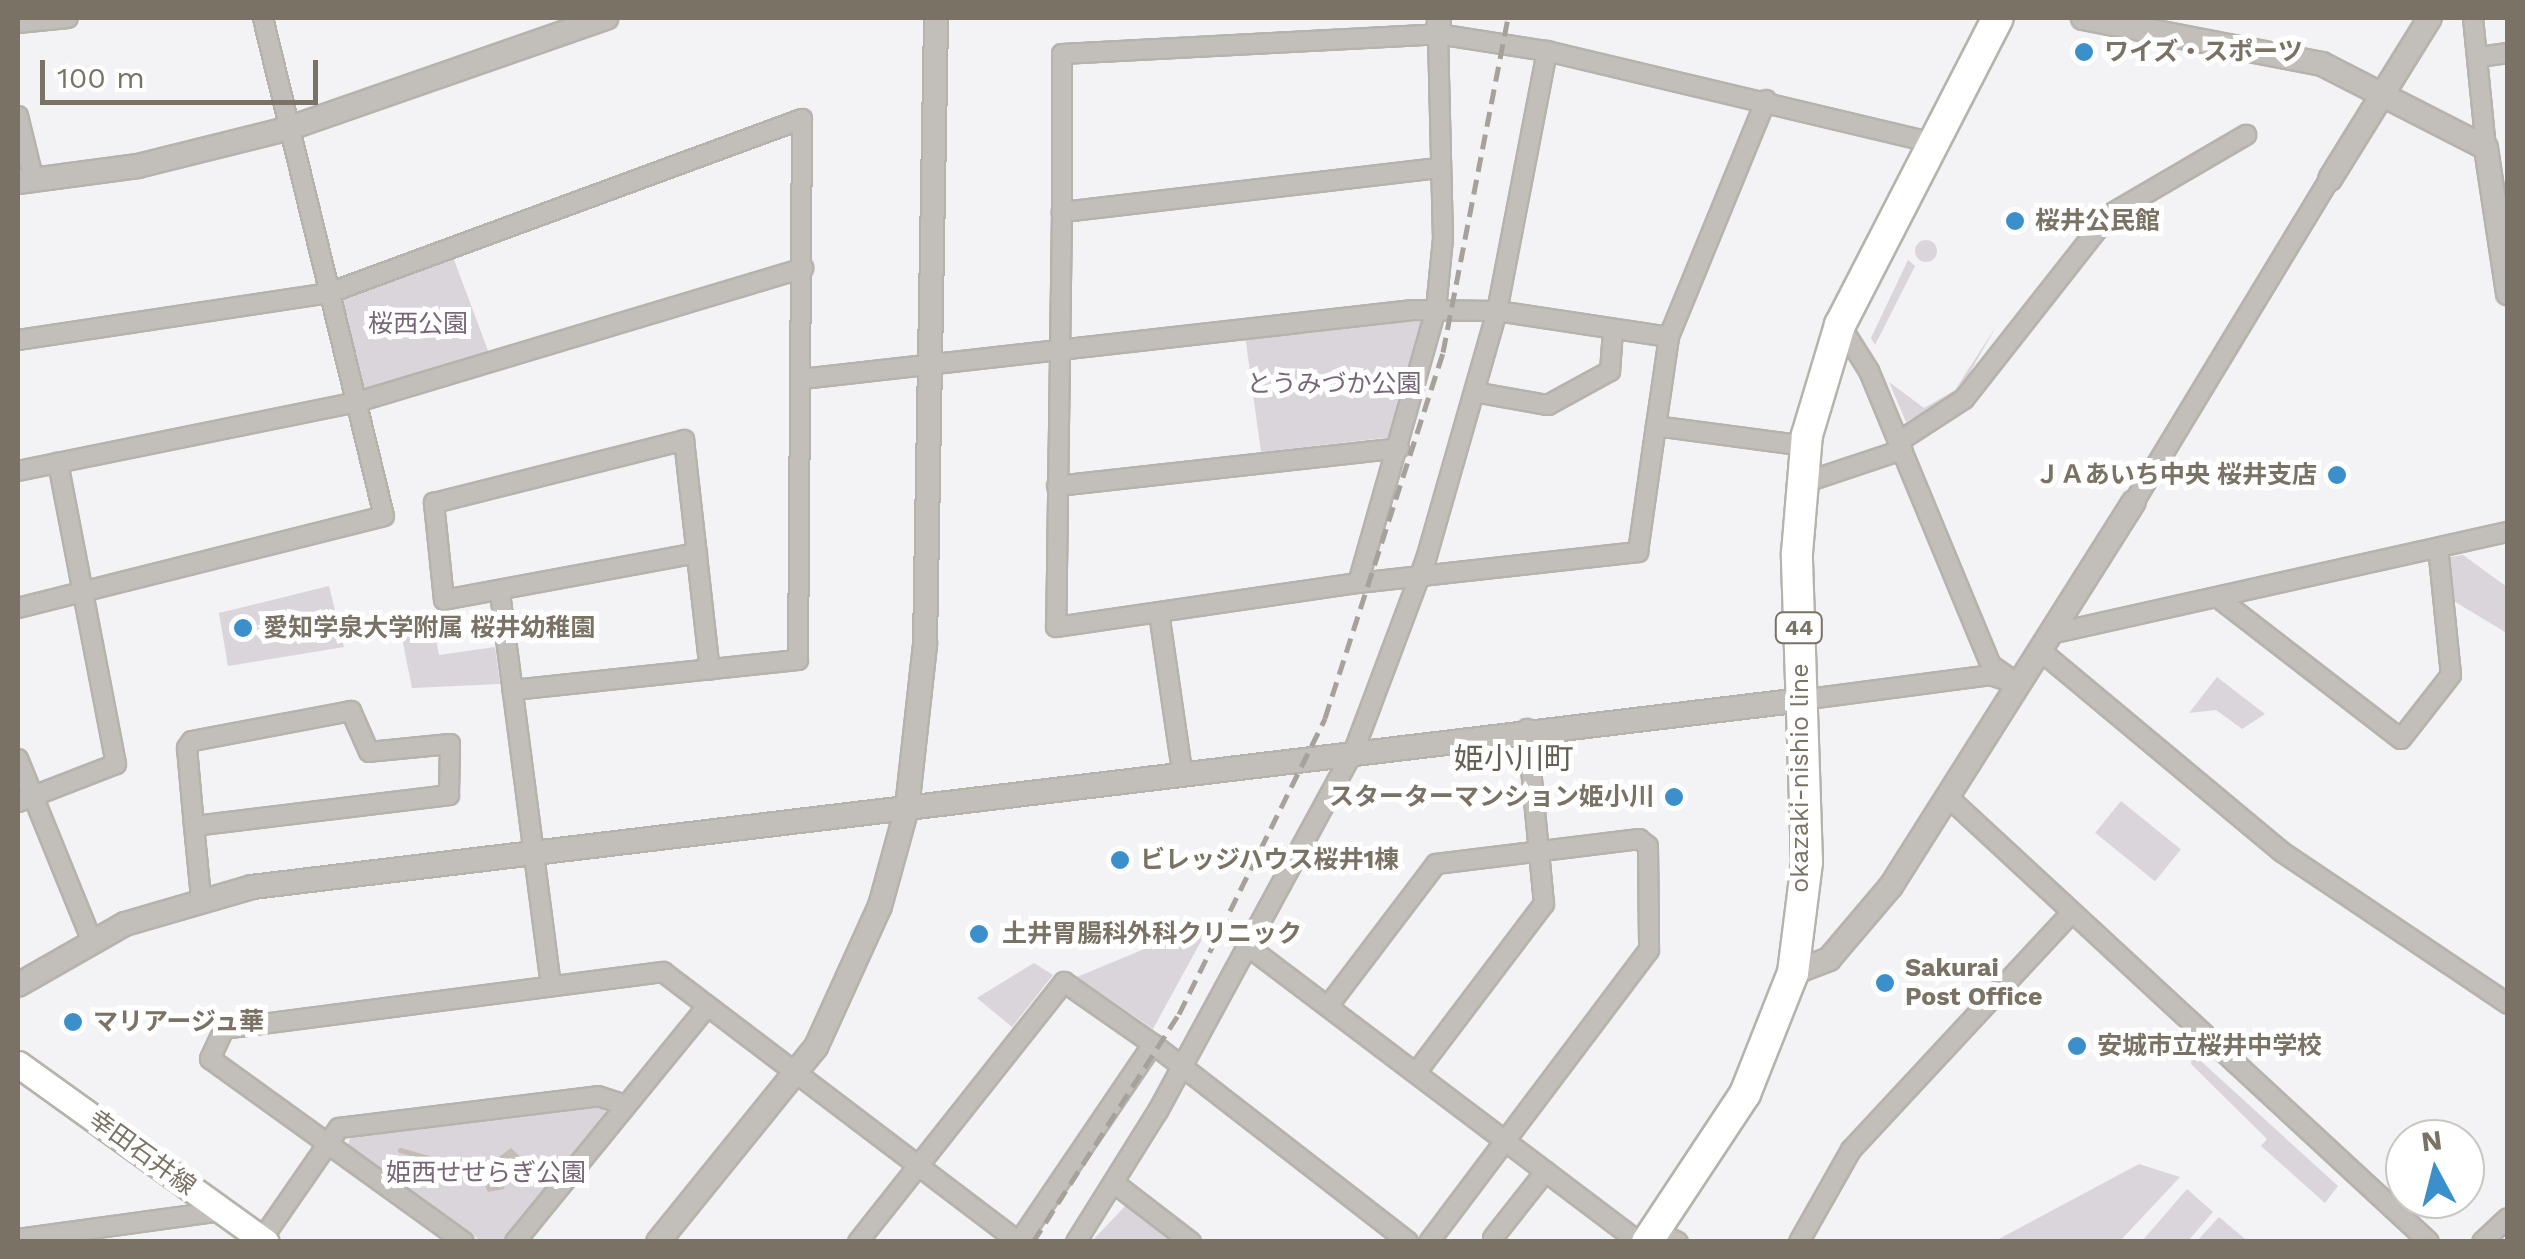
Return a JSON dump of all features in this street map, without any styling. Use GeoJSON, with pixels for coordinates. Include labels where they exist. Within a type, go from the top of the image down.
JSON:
{"type":"FeatureCollection","features":[{"type":"Feature","properties":{"kind":"main road","name":"okazaki-nishio line"},"geometry":{"type":"LineString","coordinates":[[1655,1239],[1745,1094],[1794,972],[1806,862],[1800,484],[1805,446],[1840,325],[1998,18]]}},
{"type":"Feature","properties":{"kind":"main road","name":"幸田石井線"},"geometry":{"type":"LineString","coordinates":[[18,1064],[264,1240]]}},
{"type":"Feature","properties":{"kind":"street"},"geometry":{"type":"LineString","coordinates":[[18,23],[68,18]]}},
{"type":"Feature","properties":{"kind":"street"},"geometry":{"type":"LineString","coordinates":[[18,608],[384,516],[263,18]]}},
{"type":"Feature","properties":{"kind":"street"},"geometry":{"type":"LineString","coordinates":[[18,116],[26,181],[290,128],[606,18]]}},
{"type":"Feature","properties":{"kind":"street"},"geometry":{"type":"LineString","coordinates":[[658,1242],[798,1074],[863,948],[907,808],[925,644],[936,18]]}},
{"type":"Feature","properties":{"kind":"street"},"geometry":{"type":"LineString","coordinates":[[2083,18],[2120,20],[2322,64],[2384,89],[2486,148]]}},
{"type":"Feature","properties":{"kind":"street"},"geometry":{"type":"LineString","coordinates":[[1794,972],[1829,959],[1950,800],[2430,18]]}},
{"type":"Feature","properties":{"kind":"street"},"geometry":{"type":"LineString","coordinates":[[2473,18],[2486,148],[2508,293]]}},
{"type":"Feature","properties":{"kind":"street"},"geometry":{"type":"LineString","coordinates":[[1766,100],[1668,338],[1638,552],[1358,583],[1056,627],[1062,54],[1438,26],[1766,100],[1932,143]]}},
{"type":"Feature","properties":{"kind":"street"},"geometry":{"type":"LineString","coordinates":[[1358,583],[1436,309],[1438,26]]}},
{"type":"Feature","properties":{"kind":"street"},"geometry":{"type":"LineString","coordinates":[[1076,1242],[1182,1070],[1355,748],[1419,577],[1497,311],[1547,50]]}},
{"type":"Feature","properties":{"kind":"street"},"geometry":{"type":"LineString","coordinates":[[2479,57],[2508,53]]}},
{"type":"Feature","properties":{"kind":"street"},"geometry":{"type":"LineString","coordinates":[[18,340],[329,294],[802,119],[798,660],[513,690]]}},
{"type":"Feature","properties":{"kind":"street"},"geometry":{"type":"LineString","coordinates":[[1800,484],[1900,446],[1964,399],[2109,214],[2246,135]]}},
{"type":"Feature","properties":{"kind":"street"},"geometry":{"type":"LineString","coordinates":[[1062,212],[1438,168]]}},
{"type":"Feature","properties":{"kind":"street"},"geometry":{"type":"LineString","coordinates":[[18,471],[357,402],[803,268]]}},
{"type":"Feature","properties":{"kind":"street"},"geometry":{"type":"LineString","coordinates":[[802,379],[1436,309],[1497,311],[1668,338]]}},
{"type":"Feature","properties":{"kind":"street"},"geometry":{"type":"LineString","coordinates":[[1840,325],[1900,446],[1991,665],[2020,685]]}},
{"type":"Feature","properties":{"kind":"street"},"geometry":{"type":"LineString","coordinates":[[1474,392],[1548,405],[1610,370],[1613,331]]}},
{"type":"Feature","properties":{"kind":"street"},"geometry":{"type":"LineString","coordinates":[[1656,426],[1805,446]]}},
{"type":"Feature","properties":{"kind":"street"},"geometry":{"type":"LineString","coordinates":[[697,553],[500,593],[444,600],[434,503],[684,440],[697,553],[710,670]]}},
{"type":"Feature","properties":{"kind":"street"},"geometry":{"type":"LineString","coordinates":[[1058,486],[1398,448]]}},
{"type":"Feature","properties":{"kind":"street"},"geometry":{"type":"LineString","coordinates":[[25,799],[116,764],[58,463]]}},
{"type":"Feature","properties":{"kind":"street"},"geometry":{"type":"LineString","coordinates":[[2048,642],[2217,596],[2508,532]]}},
{"type":"Feature","properties":{"kind":"street"},"geometry":{"type":"LineString","coordinates":[[2217,596],[2402,739],[2451,675],[2438,548]]}},
{"type":"Feature","properties":{"kind":"street"},"geometry":{"type":"LineString","coordinates":[[500,593],[551,985]]}},
{"type":"Feature","properties":{"kind":"street"},"geometry":{"type":"LineString","coordinates":[[1159,613],[1182,770]]}},
{"type":"Feature","properties":{"kind":"street"},"geometry":{"type":"LineString","coordinates":[[2048,642],[2282,852],[2508,1004]]}},
{"type":"Feature","properties":{"kind":"street"},"geometry":{"type":"LineString","coordinates":[[18,985],[92,941],[201,898],[532,849],[907,808],[1355,748],[1801,700],[1990,675],[2020,685]]}},
{"type":"Feature","properties":{"kind":"street"},"geometry":{"type":"LineString","coordinates":[[194,826],[450,795],[450,744],[369,752],[351,712],[192,740],[194,826],[201,898]]}},
{"type":"Feature","properties":{"kind":"street"},"geometry":{"type":"LineString","coordinates":[[1416,1072],[1544,904],[1543,850],[1527,730]]}},
{"type":"Feature","properties":{"kind":"street"},"geometry":{"type":"LineString","coordinates":[[18,760],[25,799],[92,941]]}},
{"type":"Feature","properties":{"kind":"street"},"geometry":{"type":"LineString","coordinates":[[1950,800],[2429,1242]]}},
{"type":"Feature","properties":{"kind":"street"},"geometry":{"type":"LineString","coordinates":[[1329,1006],[1436,864],[1640,839],[1648,846],[1654,938],[1429,1242]]}},
{"type":"Feature","properties":{"kind":"street"},"geometry":{"type":"LineString","coordinates":[[1798,1242],[1851,1150],[2070,914]]}},
{"type":"Feature","properties":{"kind":"street"},"geometry":{"type":"LineString","coordinates":[[1250,948],[1546,1171],[1655,1239]]}},
{"type":"Feature","properties":{"kind":"street"},"geometry":{"type":"LineString","coordinates":[[464,1242],[210,1060],[224,1029],[663,972],[1019,1242],[1154,1044]]}},
{"type":"Feature","properties":{"kind":"street"},"geometry":{"type":"LineString","coordinates":[[858,1242],[1064,982],[1154,1044],[1182,1070],[1408,1242]]}},
{"type":"Feature","properties":{"kind":"street"},"geometry":{"type":"LineString","coordinates":[[514,1242],[707,1007]]}},
{"type":"Feature","properties":{"kind":"street"},"geometry":{"type":"LineString","coordinates":[[264,1240],[328,1145],[349,1125],[598,1096],[626,1105]]}},
{"type":"Feature","properties":{"kind":"street"},"geometry":{"type":"LineString","coordinates":[[1493,1238],[1546,1171]]}},
{"type":"Feature","properties":{"kind":"street"},"geometry":{"type":"LineString","coordinates":[[1114,1183],[1191,1242]]}},
{"type":"Feature","properties":{"kind":"street"},"geometry":{"type":"LineString","coordinates":[[18,1238],[223,1211]]}},
{"type":"Feature","properties":{"kind":"street"},"geometry":{"type":"LineString","coordinates":[[2482,1242],[2508,1218]]}},
{"type":"Feature","properties":{"kind":"green space"},"geometry":{"type":"Polygon","coordinates":[[[1922,240],[1930,240],[1937,251],[1930,262],[1922,262],[1915,255],[1915,247],[1922,240]]]}},
{"type":"Feature","properties":{"kind":"green space","name":"桜西公園"},"geometry":{"type":"Polygon","coordinates":[[[453,257],[490,356],[372,393],[359,388],[334,298],[453,257]]]}},
{"type":"Feature","properties":{"kind":"green space"},"geometry":{"type":"Polygon","coordinates":[[[1908,260],[1915,266],[1875,345],[1871,338],[1908,260]]]}},
{"type":"Feature","properties":{"kind":"green space","name":"とうみづか公園"},"geometry":{"type":"Polygon","coordinates":[[[1427,313],[1392,437],[1261,452],[1245,335],[1427,313]]]}},
{"type":"Feature","properties":{"kind":"green space"},"geometry":{"type":"Polygon","coordinates":[[[1997,325],[1958,393],[1906,422],[1889,382],[1924,408],[1955,390],[1997,325]]]}},
{"type":"Feature","properties":{"kind":"green space"},"geometry":{"type":"Polygon","coordinates":[[[2463,555],[2507,587],[2505,632],[2452,600],[2445,558],[2463,555]]]}},
{"type":"Feature","properties":{"kind":"green space"},"geometry":{"type":"Polygon","coordinates":[[[329,586],[344,647],[228,666],[219,613],[329,586]]]}},
{"type":"Feature","properties":{"kind":"green space"},"geometry":{"type":"Polygon","coordinates":[[[431,613],[439,655],[495,647],[500,684],[412,688],[398,618],[431,613]]]}},
{"type":"Feature","properties":{"kind":"green space"},"geometry":{"type":"Polygon","coordinates":[[[2217,677],[2265,714],[2242,729],[2216,710],[2189,713],[2217,677]]]}},
{"type":"Feature","properties":{"kind":"green space"},"geometry":{"type":"Polygon","coordinates":[[[2121,801],[2181,849],[2155,881],[2095,833],[2121,801]]]}},
{"type":"Feature","properties":{"kind":"green space"},"geometry":{"type":"Polygon","coordinates":[[[1212,921],[1153,1029],[1077,977],[1212,921]]]}},
{"type":"Feature","properties":{"kind":"green space"},"geometry":{"type":"Polygon","coordinates":[[[1034,963],[1053,975],[1012,1027],[977,998],[1034,963]]]}},
{"type":"Feature","properties":{"kind":"green space"},"geometry":{"type":"Polygon","coordinates":[[[2192,1053],[2338,1186],[2325,1203],[2261,1146],[2267,1139],[2191,1064],[2192,1053]]]}},
{"type":"Feature","properties":{"kind":"green space","name":"姫西せせらぎ公園"},"geometry":{"type":"Polygon","coordinates":[[[602,1103],[607,1115],[506,1241],[481,1241],[347,1148],[352,1131],[602,1103]]]}},
{"type":"Feature","properties":{"kind":"green space"},"geometry":{"type":"Polygon","coordinates":[[[2139,1164],[2180,1177],[2120,1241],[1995,1241],[2139,1164]]]}},
{"type":"Feature","properties":{"kind":"green space"},"geometry":{"type":"Polygon","coordinates":[[[2187,1189],[2213,1212],[2188,1241],[2142,1241],[2187,1189]]]}},
{"type":"Feature","properties":{"kind":"green space"},"geometry":{"type":"Polygon","coordinates":[[[1130,1201],[1182,1242],[1091,1242],[1130,1201]]]}},
{"type":"Feature","properties":{"kind":"green space"},"geometry":{"type":"Polygon","coordinates":[[[2219,1217],[2245,1239],[2197,1241],[2219,1217]]]}},
{"type":"Feature","properties":{"kind":"shaded area"},"geometry":{"type":"Polygon","coordinates":[[[511,1148],[525,1161],[506,1174],[504,1189],[488,1192],[479,1172],[511,1148]]]}},
{"type":"Feature","properties":{"kind":"waterway"},"geometry":{"type":"LineString","coordinates":[[400,1150],[479,1172]]}},
{"type":"Feature","properties":{"kind":"railway"},"geometry":{"type":"LineString","coordinates":[[1033,1242],[1179,1014],[1325,718],[1443,352],[1508,18]]}},
{"type":"Feature","properties":{"kind":"place","name":"ワイズ・スポーツ"},"geometry":{"type":"Point","coordinates":[2084,52]}},
{"type":"Feature","properties":{"kind":"place","name":"桜井公民館"},"geometry":{"type":"Point","coordinates":[2015,221]}},
{"type":"Feature","properties":{"kind":"place","name":"ＪＡあいち中央 桜井支店"},"geometry":{"type":"Point","coordinates":[2337,475]}},
{"type":"Feature","properties":{"kind":"place","name":"愛知学泉大学附属 桜井幼稚園"},"geometry":{"type":"Point","coordinates":[243,628]}},
{"type":"Feature","properties":{"kind":"place","name":"スターターマンション姫小川"},"geometry":{"type":"Point","coordinates":[1674,797]}},
{"type":"Feature","properties":{"kind":"place","name":"ビレッジハウス桜井1棟"},"geometry":{"type":"Point","coordinates":[1120,860]}},
{"type":"Feature","properties":{"kind":"place","name":"土井胃腸科外科クリニック"},"geometry":{"type":"Point","coordinates":[979,934]}},
{"type":"Feature","properties":{"kind":"place","name":"Sakurai Post Office"},"geometry":{"type":"Point","coordinates":[1885,983]}},
{"type":"Feature","properties":{"kind":"place","name":"マリアージュ華"},"geometry":{"type":"Point","coordinates":[73,1022]}},
{"type":"Feature","properties":{"kind":"place","name":"安城市立桜井中学校"},"geometry":{"type":"Point","coordinates":[2077,1046]}},
{"type":"Feature","properties":{"kind":"district","name":"姫小川町"},"geometry":{"type":"Point","coordinates":[1514,759]}}]}
